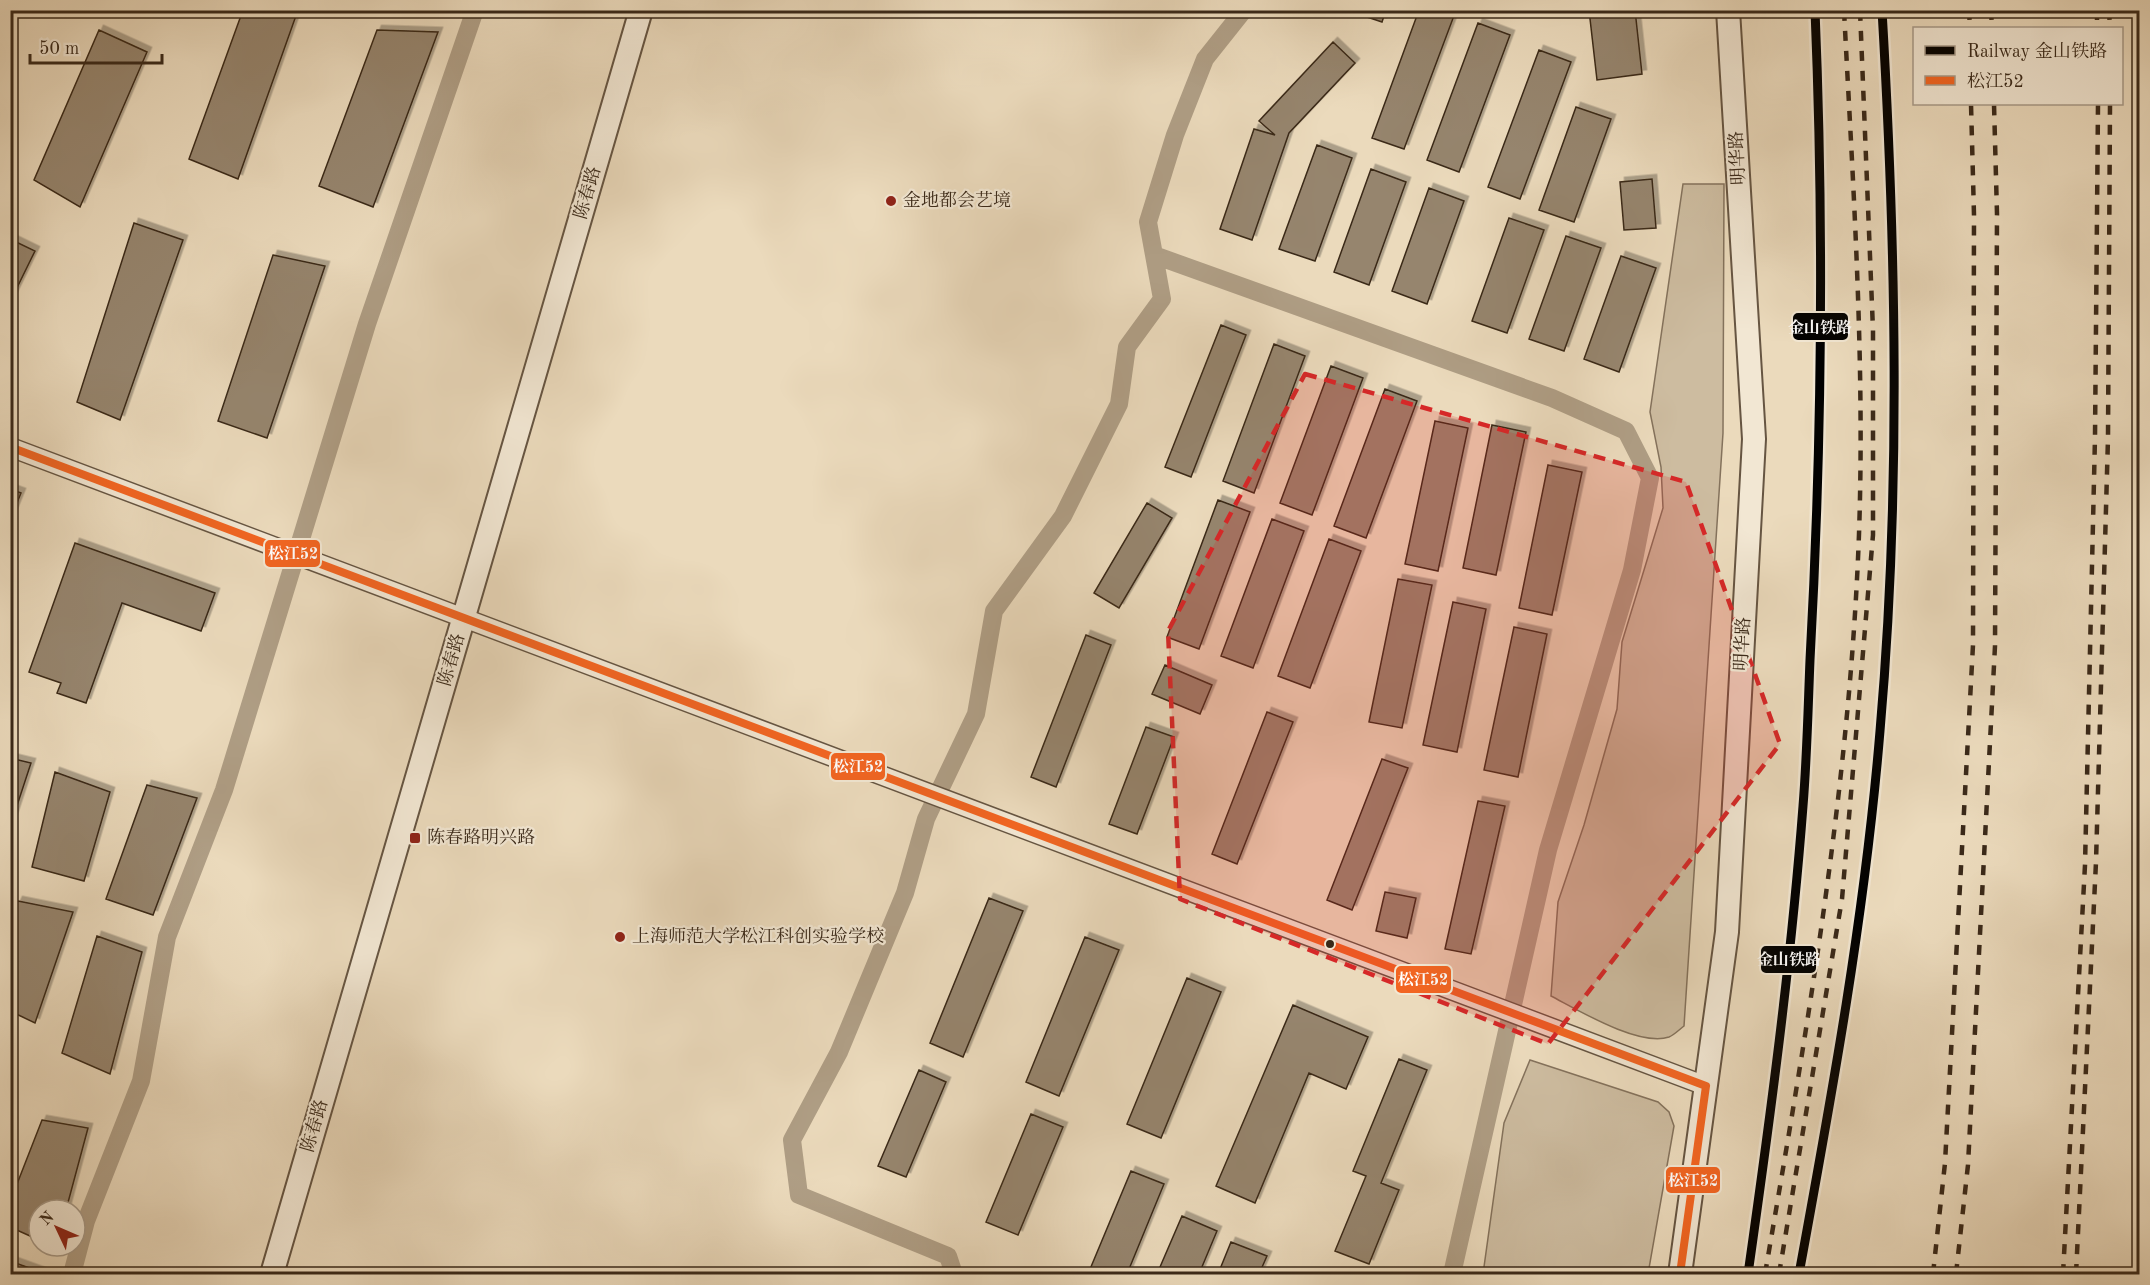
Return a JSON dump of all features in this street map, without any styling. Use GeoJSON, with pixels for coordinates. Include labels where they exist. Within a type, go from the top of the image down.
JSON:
{"type":"FeatureCollection","features":[{"type":"Feature","properties":{"kind":"street","name":"陈春路"},"geometry":{"type":"LineString","coordinates":[[272,1275],[641,10]]}},
{"type":"Feature","properties":{"kind":"street","name":"明华路"},"geometry":{"type":"LineString","coordinates":[[1680,1275],[1727,932],[1754,439],[1728,10]]}},
{"type":"Feature","properties":{"kind":"street"},"geometry":{"type":"LineString","coordinates":[[10,447],[1475,1001],[1706,1086]]}},
{"type":"Feature","properties":{"kind":"highlighted area"},"geometry":{"type":"Polygon","coordinates":[[[1305,374],[1686,482],[1780,744],[1548,1044],[1180,899],[1168,631],[1305,374]]]}},
{"type":"Feature","properties":{"kind":"shaded area"},"geometry":{"type":"Polygon","coordinates":[[[1683,184],[1724,184],[1723,433],[1684,1026],[1669,1037],[1656,1039],[1642,1037],[1609,1026],[1551,996],[1558,902],[1584,825],[1617,709],[1622,642],[1663,508],[1661,467],[1650,412],[1683,184]]]}},
{"type":"Feature","properties":{"kind":"shaded area"},"geometry":{"type":"Polygon","coordinates":[[[1530,1060],[1658,1102],[1669,1112],[1674,1126],[1648,1274],[1483,1274],[1504,1123],[1530,1060]]]}},
{"type":"Feature","properties":{"kind":"building"},"geometry":{"type":"Polygon","coordinates":[[[243,10],[298,10],[238,179],[189,159],[243,10]]]}},
{"type":"Feature","properties":{"kind":"building"},"geometry":{"type":"Polygon","coordinates":[[[1356,10],[1386,10],[1382,22],[1355,13],[1356,10]]]}},
{"type":"Feature","properties":{"kind":"building"},"geometry":{"type":"Polygon","coordinates":[[[1419,10],[1455,13],[1404,149],[1372,138],[1419,10]]]}},
{"type":"Feature","properties":{"kind":"building"},"geometry":{"type":"Polygon","coordinates":[[[1589,10],[1635,10],[1642,74],[1597,80],[1589,10]]]}},
{"type":"Feature","properties":{"kind":"building"},"geometry":{"type":"Polygon","coordinates":[[[1478,23],[1510,35],[1459,172],[1427,160],[1478,23]]]}},
{"type":"Feature","properties":{"kind":"building"},"geometry":{"type":"Polygon","coordinates":[[[99,30],[147,52],[80,207],[34,180],[99,30]]]}},
{"type":"Feature","properties":{"kind":"building"},"geometry":{"type":"Polygon","coordinates":[[[377,30],[438,32],[373,207],[319,186],[377,30]]]}},
{"type":"Feature","properties":{"kind":"building"},"geometry":{"type":"Polygon","coordinates":[[[1333,42],[1355,63],[1289,133],[1252,240],[1220,229],[1254,129],[1275,135],[1259,121],[1333,42]]]}},
{"type":"Feature","properties":{"kind":"building"},"geometry":{"type":"Polygon","coordinates":[[[1539,50],[1571,62],[1520,199],[1488,187],[1539,50]]]}},
{"type":"Feature","properties":{"kind":"building"},"geometry":{"type":"Polygon","coordinates":[[[1576,107],[1611,119],[1574,222],[1539,210],[1576,107]]]}},
{"type":"Feature","properties":{"kind":"building"},"geometry":{"type":"Polygon","coordinates":[[[1317,145],[1352,158],[1315,261],[1279,249],[1317,145]]]}},
{"type":"Feature","properties":{"kind":"building"},"geometry":{"type":"Polygon","coordinates":[[[1371,169],[1406,182],[1369,285],[1334,272],[1371,169]]]}},
{"type":"Feature","properties":{"kind":"building"},"geometry":{"type":"Polygon","coordinates":[[[1652,179],[1656,228],[1624,230],[1620,182],[1652,179]]]}},
{"type":"Feature","properties":{"kind":"building"},"geometry":{"type":"Polygon","coordinates":[[[1429,188],[1464,201],[1427,304],[1392,291],[1429,188]]]}},
{"type":"Feature","properties":{"kind":"building"},"geometry":{"type":"Polygon","coordinates":[[[1509,218],[1544,230],[1507,333],[1472,321],[1509,218]]]}},
{"type":"Feature","properties":{"kind":"building"},"geometry":{"type":"Polygon","coordinates":[[[134,223],[183,240],[120,420],[77,402],[134,223]]]}},
{"type":"Feature","properties":{"kind":"building"},"geometry":{"type":"Polygon","coordinates":[[[1566,236],[1601,248],[1564,351],[1529,339],[1566,236]]]}},
{"type":"Feature","properties":{"kind":"building"},"geometry":{"type":"Polygon","coordinates":[[[10,239],[35,251],[10,302],[10,239]]]}},
{"type":"Feature","properties":{"kind":"building"},"geometry":{"type":"Polygon","coordinates":[[[273,255],[325,266],[267,438],[218,421],[273,255]]]}},
{"type":"Feature","properties":{"kind":"building"},"geometry":{"type":"Polygon","coordinates":[[[1621,256],[1656,268],[1619,372],[1584,359],[1621,256]]]}},
{"type":"Feature","properties":{"kind":"building"},"geometry":{"type":"Polygon","coordinates":[[[1221,325],[1246,335],[1191,477],[1165,467],[1221,325]]]}},
{"type":"Feature","properties":{"kind":"building"},"geometry":{"type":"Polygon","coordinates":[[[1274,344],[1305,356],[1254,493],[1223,481],[1274,344]]]}},
{"type":"Feature","properties":{"kind":"building"},"geometry":{"type":"Polygon","coordinates":[[[1331,366],[1363,378],[1312,515],[1280,503],[1331,366]]]}},
{"type":"Feature","properties":{"kind":"building"},"geometry":{"type":"Polygon","coordinates":[[[1385,389],[1417,401],[1366,538],[1334,526],[1385,389]]]}},
{"type":"Feature","properties":{"kind":"building"},"geometry":{"type":"Polygon","coordinates":[[[1435,421],[1468,428],[1438,571],[1405,564],[1435,421]]]}},
{"type":"Feature","properties":{"kind":"building"},"geometry":{"type":"Polygon","coordinates":[[[1492,425],[1526,432],[1496,575],[1463,568],[1492,425]]]}},
{"type":"Feature","properties":{"kind":"building"},"geometry":{"type":"Polygon","coordinates":[[[1548,465],[1582,472],[1552,615],[1519,608],[1548,465]]]}},
{"type":"Feature","properties":{"kind":"building"},"geometry":{"type":"Polygon","coordinates":[[[10,489],[21,493],[10,520],[10,489]]]}},
{"type":"Feature","properties":{"kind":"building"},"geometry":{"type":"Polygon","coordinates":[[[1218,500],[1250,512],[1199,649],[1167,637],[1218,500]]]}},
{"type":"Feature","properties":{"kind":"building"},"geometry":{"type":"Polygon","coordinates":[[[1147,503],[1172,518],[1119,608],[1094,593],[1147,503]]]}},
{"type":"Feature","properties":{"kind":"building"},"geometry":{"type":"Polygon","coordinates":[[[1272,519],[1304,531],[1253,668],[1221,656],[1272,519]]]}},
{"type":"Feature","properties":{"kind":"building"},"geometry":{"type":"Polygon","coordinates":[[[1329,539],[1361,551],[1310,688],[1278,676],[1329,539]]]}},
{"type":"Feature","properties":{"kind":"building"},"geometry":{"type":"Polygon","coordinates":[[[75,543],[215,593],[201,631],[122,603],[86,703],[57,693],[61,683],[29,672],[75,543]]]}},
{"type":"Feature","properties":{"kind":"building"},"geometry":{"type":"Polygon","coordinates":[[[1398,579],[1432,585],[1402,728],[1369,722],[1398,579]]]}},
{"type":"Feature","properties":{"kind":"building"},"geometry":{"type":"Polygon","coordinates":[[[1453,602],[1486,609],[1457,752],[1423,745],[1453,602]]]}},
{"type":"Feature","properties":{"kind":"building"},"geometry":{"type":"Polygon","coordinates":[[[1514,627],[1547,634],[1518,777],[1484,770],[1514,627]]]}},
{"type":"Feature","properties":{"kind":"building"},"geometry":{"type":"Polygon","coordinates":[[[1086,635],[1111,645],[1056,787],[1031,777],[1086,635]]]}},
{"type":"Feature","properties":{"kind":"building"},"geometry":{"type":"Polygon","coordinates":[[[1165,665],[1212,685],[1200,714],[1152,694],[1165,665]]]}},
{"type":"Feature","properties":{"kind":"building"},"geometry":{"type":"Polygon","coordinates":[[[1267,712],[1293,722],[1237,864],[1212,854],[1267,712]]]}},
{"type":"Feature","properties":{"kind":"building"},"geometry":{"type":"Polygon","coordinates":[[[1146,727],[1174,737],[1137,834],[1109,824],[1146,727]]]}},
{"type":"Feature","properties":{"kind":"building"},"geometry":{"type":"Polygon","coordinates":[[[10,758],[31,763],[10,827],[10,758]]]}},
{"type":"Feature","properties":{"kind":"building"},"geometry":{"type":"Polygon","coordinates":[[[1382,759],[1408,768],[1352,910],[1327,900],[1382,759]]]}},
{"type":"Feature","properties":{"kind":"building"},"geometry":{"type":"Polygon","coordinates":[[[55,772],[110,792],[84,881],[32,867],[55,772]]]}},
{"type":"Feature","properties":{"kind":"building"},"geometry":{"type":"Polygon","coordinates":[[[147,785],[197,798],[153,915],[106,899],[147,785]]]}},
{"type":"Feature","properties":{"kind":"building"},"geometry":{"type":"Polygon","coordinates":[[[1478,801],[1505,806],[1471,954],[1445,949],[1478,801]]]}},
{"type":"Feature","properties":{"kind":"building"},"geometry":{"type":"Polygon","coordinates":[[[1385,892],[1416,898],[1407,938],[1376,931],[1385,892]]]}},
{"type":"Feature","properties":{"kind":"building"},"geometry":{"type":"Polygon","coordinates":[[[989,898],[1023,911],[963,1057],[930,1043],[989,898]]]}},
{"type":"Feature","properties":{"kind":"building"},"geometry":{"type":"Polygon","coordinates":[[[18,901],[73,912],[35,1023],[10,1011],[10,919],[18,901]]]}},
{"type":"Feature","properties":{"kind":"building"},"geometry":{"type":"Polygon","coordinates":[[[97,936],[142,952],[110,1074],[62,1053],[97,936]]]}},
{"type":"Feature","properties":{"kind":"building"},"geometry":{"type":"Polygon","coordinates":[[[1085,937],[1119,950],[1059,1096],[1026,1082],[1085,937]]]}},
{"type":"Feature","properties":{"kind":"building"},"geometry":{"type":"Polygon","coordinates":[[[1187,978],[1221,992],[1161,1138],[1127,1124],[1187,978]]]}},
{"type":"Feature","properties":{"kind":"building"},"geometry":{"type":"Polygon","coordinates":[[[1293,1005],[1368,1037],[1346,1089],[1309,1073],[1255,1203],[1216,1186],[1293,1005]]]}},
{"type":"Feature","properties":{"kind":"building"},"geometry":{"type":"Polygon","coordinates":[[[1399,1059],[1427,1070],[1381,1183],[1399,1190],[1369,1264],[1335,1251],[1366,1176],[1353,1171],[1399,1059]]]}},
{"type":"Feature","properties":{"kind":"building"},"geometry":{"type":"Polygon","coordinates":[[[919,1070],[946,1082],[906,1177],[878,1166],[919,1070]]]}},
{"type":"Feature","properties":{"kind":"building"},"geometry":{"type":"Polygon","coordinates":[[[1031,1114],[1063,1127],[1018,1235],[986,1222],[1031,1114]]]}},
{"type":"Feature","properties":{"kind":"building"},"geometry":{"type":"Polygon","coordinates":[[[42,1120],[88,1128],[69,1198],[27,1198],[27,1235],[10,1227],[10,1202],[42,1120]]]}},
{"type":"Feature","properties":{"kind":"building"},"geometry":{"type":"Polygon","coordinates":[[[1131,1171],[1164,1184],[1127,1274],[1088,1274],[1131,1171]]]}},
{"type":"Feature","properties":{"kind":"building"},"geometry":{"type":"Polygon","coordinates":[[[1182,1216],[1217,1231],[1199,1274],[1157,1274],[1182,1216]]]}},
{"type":"Feature","properties":{"kind":"building"},"geometry":{"type":"Polygon","coordinates":[[[1231,1242],[1267,1256],[1259,1274],[1218,1274],[1231,1242]]]}},
{"type":"Feature","properties":{"kind":"building"},"geometry":{"type":"Polygon","coordinates":[[[10,1261],[46,1274],[10,1274],[10,1261]]]}},
{"type":"Feature","properties":{"kind":"waterway"},"geometry":{"type":"LineString","coordinates":[[72,1274],[86,1221],[141,1081],[167,937],[224,790],[367,324],[475,10]]}},
{"type":"Feature","properties":{"kind":"waterway"},"geometry":{"type":"LineString","coordinates":[[954,1274],[948,1256],[799,1195],[792,1140],[839,1052],[905,893],[926,819],[976,714],[994,611],[1063,516],[1119,404],[1127,347],[1162,299],[1148,222],[1175,135],[1205,59],[1244,10]]}},
{"type":"Feature","properties":{"kind":"waterway"},"geometry":{"type":"LineString","coordinates":[[1154,255],[1552,398],[1626,431],[1650,478],[1632,570],[1548,850],[1452,1274]]}},
{"type":"Feature","properties":{"kind":"railway"},"geometry":{"type":"LineString","coordinates":[[1765,1274],[1824,906],[1836,813],[1854,627],[1859,534],[1859,338],[1844,10]]}},
{"type":"Feature","properties":{"kind":"railway"},"geometry":{"type":"LineString","coordinates":[[1779,1274],[1842,899],[1873,535],[1873,330],[1860,10]]}},
{"type":"Feature","properties":{"kind":"railway"},"geometry":{"type":"LineString","coordinates":[[1969,10],[1970,27]]}},
{"type":"Feature","properties":{"kind":"railway"},"geometry":{"type":"LineString","coordinates":[[1991,10],[1992,27]]}},
{"type":"Feature","properties":{"kind":"railway"},"geometry":{"type":"LineString","coordinates":[[2097,10],[2097,27]]}},
{"type":"Feature","properties":{"kind":"railway"},"geometry":{"type":"LineString","coordinates":[[2109,10],[2110,27]]}},
{"type":"Feature","properties":{"kind":"railway"},"geometry":{"type":"LineString","coordinates":[[1933,1274],[1945,1163],[1973,645],[1974,215],[1971,105]]}},
{"type":"Feature","properties":{"kind":"railway"},"geometry":{"type":"LineString","coordinates":[[1956,1274],[1968,1165],[1995,646],[1997,214],[1994,105]]}},
{"type":"Feature","properties":{"kind":"railway"},"geometry":{"type":"LineString","coordinates":[[2063,1274],[2085,865],[2095,437],[2098,105]]}},
{"type":"Feature","properties":{"kind":"railway"},"geometry":{"type":"LineString","coordinates":[[2076,1274],[2096,862],[2108,438],[2110,105]]}},
{"type":"Feature","properties":{"kind":"rail line","name":"金山铁路"},"geometry":{"type":"LineString","coordinates":[[1748,1274],[1786,982],[1806,769],[1817,497],[1821,254],[1815,10]]}},
{"type":"Feature","properties":{"kind":"rail line","name":"金山铁路"},"geometry":{"type":"LineString","coordinates":[[1799,1274],[1835,1071],[1866,868],[1887,641],[1894,461],[1894,371],[1891,191],[1882,10]]}},
{"type":"Feature","properties":{"kind":"transit line","name":"松江52"},"geometry":{"type":"LineString","coordinates":[[10,447],[1706,1086]]}},
{"type":"Feature","properties":{"kind":"transit line","name":"松江52"},"geometry":{"type":"LineString","coordinates":[[1680,1274],[1706,1086]]}},
{"type":"Feature","properties":{"kind":"place","name":"金地都会艺境"},"geometry":{"type":"Point","coordinates":[891,201]}},
{"type":"Feature","properties":{"kind":"place","name":"陈春路明兴路"},"geometry":{"type":"Point","coordinates":[415,838]}},
{"type":"Feature","properties":{"kind":"place","name":"上海师范大学松江科创实验学校"},"geometry":{"type":"Point","coordinates":[620,937]}}]}
